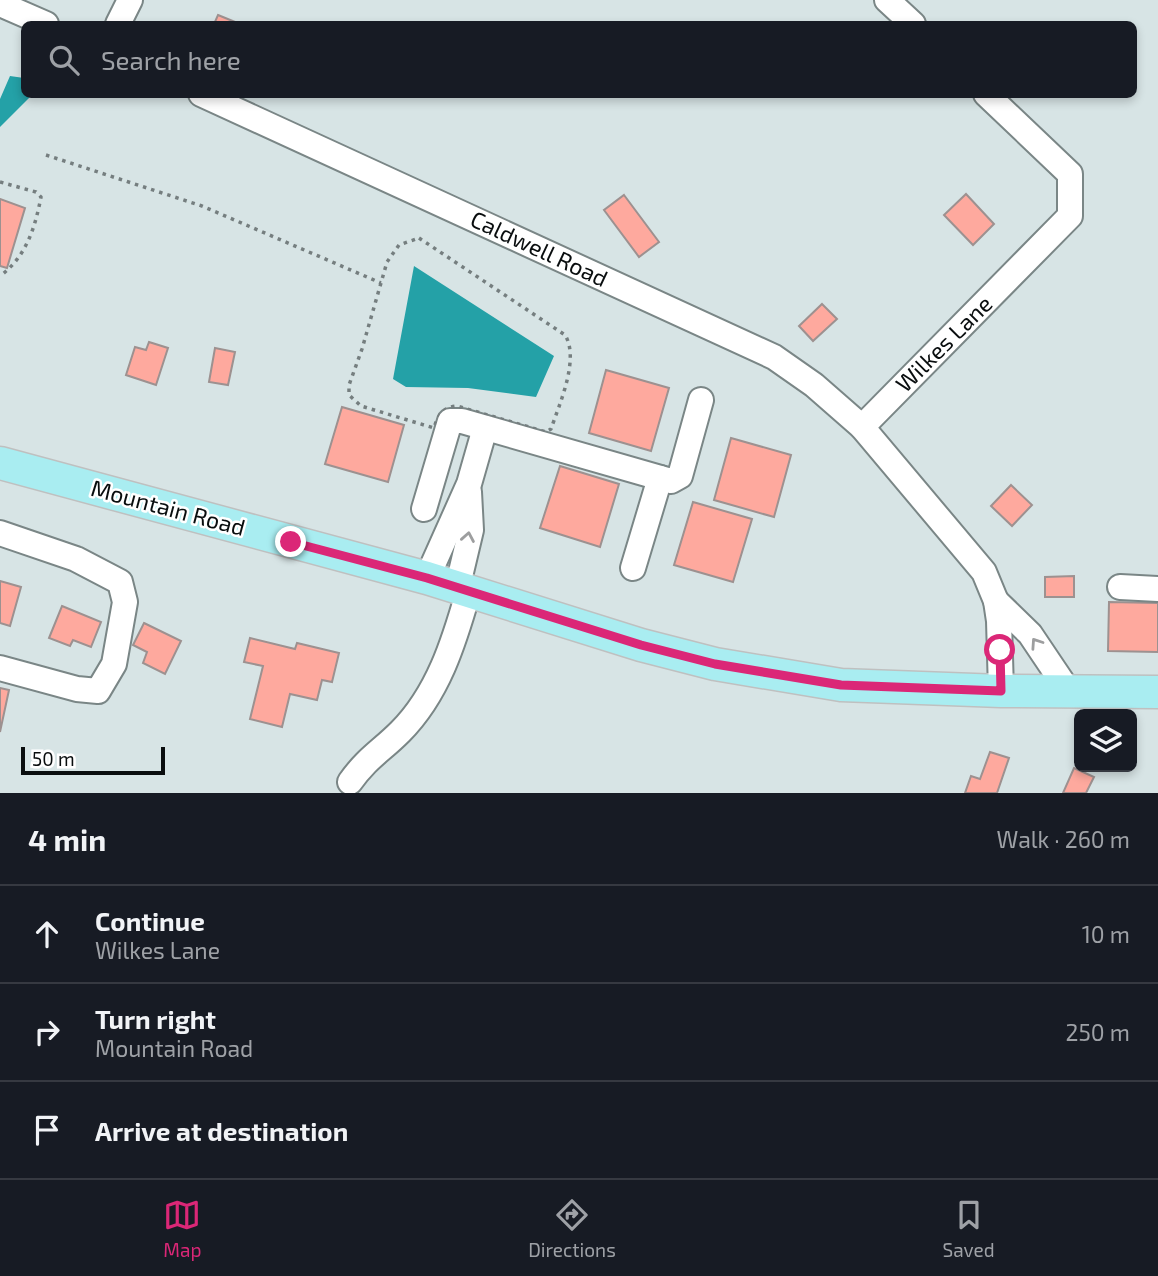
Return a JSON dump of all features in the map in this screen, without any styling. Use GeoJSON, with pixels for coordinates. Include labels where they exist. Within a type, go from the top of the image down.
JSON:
{"type":"FeatureCollection","features":[{"type":"Feature","properties":{"kind":"main road","name":"Mountain Road"},"geometry":{"type":"LineString","coordinates":[[0,463],[427,578],[641,645],[715,664],[841,685],[1001,691],[1158,692]]}},
{"type":"Feature","properties":{"kind":"street"},"geometry":{"type":"LineString","coordinates":[[120,21],[130,0]]}},
{"type":"Feature","properties":{"kind":"street"},"geometry":{"type":"LineString","coordinates":[[887,0],[910,21]]}},
{"type":"Feature","properties":{"kind":"street"},"geometry":{"type":"LineString","coordinates":[[0,4],[39,21]]}},
{"type":"Feature","properties":{"kind":"street","name":"Caldwell Road"},"geometry":{"type":"LineString","coordinates":[[210,98],[774,357],[814,385],[862,427]]}},
{"type":"Feature","properties":{"kind":"street","name":"Wilkes Lane"},"geometry":{"type":"LineString","coordinates":[[862,427],[1070,216],[1069,174],[990,98]]}},
{"type":"Feature","properties":{"kind":"street"},"geometry":{"type":"LineString","coordinates":[[424,509],[450,421],[461,421],[666,479],[680,477],[701,400]]}},
{"type":"Feature","properties":{"kind":"street"},"geometry":{"type":"LineString","coordinates":[[862,427],[984,572],[996,601],[999,621],[1001,691]]}},
{"type":"Feature","properties":{"kind":"street"},"geometry":{"type":"LineString","coordinates":[[427,578],[469,484],[485,428]]}},
{"type":"Feature","properties":{"kind":"street"},"geometry":{"type":"LineString","coordinates":[[633,568],[666,479]]}},
{"type":"Feature","properties":{"kind":"street"},"geometry":{"type":"LineString","coordinates":[[350,782],[363,763],[401,732],[439,678],[463,591],[471,530],[469,484]]}},
{"type":"Feature","properties":{"kind":"street"},"geometry":{"type":"LineString","coordinates":[[0,533],[76,559],[120,582],[125,602],[114,664],[98,691],[64,686],[0,668]]}},
{"type":"Feature","properties":{"kind":"street"},"geometry":{"type":"LineString","coordinates":[[1119,587],[1158,589]]}},
{"type":"Feature","properties":{"kind":"street"},"geometry":{"type":"LineString","coordinates":[[996,601],[1030,634],[1069,692]]}},
{"type":"Feature","properties":{"kind":"path"},"geometry":{"type":"LineString","coordinates":[[46,155],[202,206],[380,283]]}},
{"type":"Feature","properties":{"kind":"path"},"geometry":{"type":"LineString","coordinates":[[0,183],[36,192],[41,197],[36,223],[16,265],[0,276]]}},
{"type":"Feature","properties":{"kind":"path"},"geometry":{"type":"LineString","coordinates":[[419,238],[565,335],[570,344],[568,373],[551,429],[546,432],[457,406],[443,411],[437,417],[434,428],[361,406],[352,400],[349,385],[380,283],[387,262],[399,245],[419,238]]}},
{"type":"Feature","properties":{"kind":"water"},"geometry":{"type":"Polygon","coordinates":[[[10,76],[21,78],[21,98],[29,98],[0,127],[0,99],[10,76]]]}},
{"type":"Feature","properties":{"kind":"water"},"geometry":{"type":"Polygon","coordinates":[[[414,266],[554,356],[536,397],[468,388],[406,387],[393,379],[414,266]]]}},
{"type":"Feature","properties":{"kind":"building"},"geometry":{"type":"Polygon","coordinates":[[[218,15],[233,21],[215,21],[218,15]]]}},
{"type":"Feature","properties":{"kind":"building"},"geometry":{"type":"Polygon","coordinates":[[[966,194],[994,224],[973,245],[944,215],[966,194]]]}},
{"type":"Feature","properties":{"kind":"building"},"geometry":{"type":"Polygon","coordinates":[[[624,195],[659,242],[639,257],[604,210],[624,195]]]}},
{"type":"Feature","properties":{"kind":"building"},"geometry":{"type":"Polygon","coordinates":[[[0,199],[25,208],[7,268],[0,266],[0,199]]]}},
{"type":"Feature","properties":{"kind":"building"},"geometry":{"type":"Polygon","coordinates":[[[822,304],[837,319],[813,341],[799,326],[822,304]]]}},
{"type":"Feature","properties":{"kind":"building"},"geometry":{"type":"Polygon","coordinates":[[[149,342],[168,348],[156,385],[126,375],[135,347],[146,350],[149,342]]]}},
{"type":"Feature","properties":{"kind":"building"},"geometry":{"type":"Polygon","coordinates":[[[215,348],[235,352],[228,385],[209,382],[215,348]]]}},
{"type":"Feature","properties":{"kind":"building"},"geometry":{"type":"Polygon","coordinates":[[[606,370],[669,388],[651,451],[589,433],[606,370]]]}},
{"type":"Feature","properties":{"kind":"building"},"geometry":{"type":"Polygon","coordinates":[[[342,407],[404,425],[388,482],[325,464],[342,407]]]}},
{"type":"Feature","properties":{"kind":"building"},"geometry":{"type":"Polygon","coordinates":[[[731,438],[791,455],[774,517],[714,500],[731,438]]]}},
{"type":"Feature","properties":{"kind":"building"},"geometry":{"type":"Polygon","coordinates":[[[560,466],[619,484],[600,547],[540,528],[560,466]]]}},
{"type":"Feature","properties":{"kind":"building"},"geometry":{"type":"Polygon","coordinates":[[[1011,485],[1032,505],[1012,526],[991,506],[1011,485]]]}},
{"type":"Feature","properties":{"kind":"building"},"geometry":{"type":"Polygon","coordinates":[[[693,502],[752,519],[733,582],[674,565],[693,502]]]}},
{"type":"Feature","properties":{"kind":"building"},"geometry":{"type":"Polygon","coordinates":[[[1074,576],[1074,597],[1045,597],[1045,577],[1074,576]]]}},
{"type":"Feature","properties":{"kind":"building"},"geometry":{"type":"Polygon","coordinates":[[[0,581],[21,587],[10,626],[0,623],[0,581]]]}},
{"type":"Feature","properties":{"kind":"building"},"geometry":{"type":"Polygon","coordinates":[[[1109,602],[1158,603],[1158,652],[1108,651],[1109,602]]]}},
{"type":"Feature","properties":{"kind":"building"},"geometry":{"type":"Polygon","coordinates":[[[62,606],[101,622],[91,647],[73,640],[70,646],[49,638],[62,606]]]}},
{"type":"Feature","properties":{"kind":"building"},"geometry":{"type":"Polygon","coordinates":[[[144,623],[181,641],[165,674],[143,663],[147,652],[133,645],[144,623]]]}},
{"type":"Feature","properties":{"kind":"building"},"geometry":{"type":"Polygon","coordinates":[[[250,638],[295,649],[297,643],[339,653],[332,682],[322,680],[317,700],[290,694],[282,727],[250,719],[263,666],[244,662],[250,638]]]}},
{"type":"Feature","properties":{"kind":"building"},"geometry":{"type":"Polygon","coordinates":[[[0,688],[9,690],[0,732],[0,688]]]}},
{"type":"Feature","properties":{"kind":"building"},"geometry":{"type":"Polygon","coordinates":[[[990,752],[1009,758],[997,793],[965,793],[971,776],[980,779],[990,752]]]}},
{"type":"Feature","properties":{"kind":"building"},"geometry":{"type":"Polygon","coordinates":[[[1074,768],[1074,772],[1083,772],[1094,777],[1086,793],[1063,793],[1074,768]]]}},
{"type":"Feature","properties":{"kind":"route"},"geometry":{"type":"LineString","coordinates":[[291,542],[427,578],[641,645],[715,664],[841,685],[1001,691],[1000,650]]}}]}
